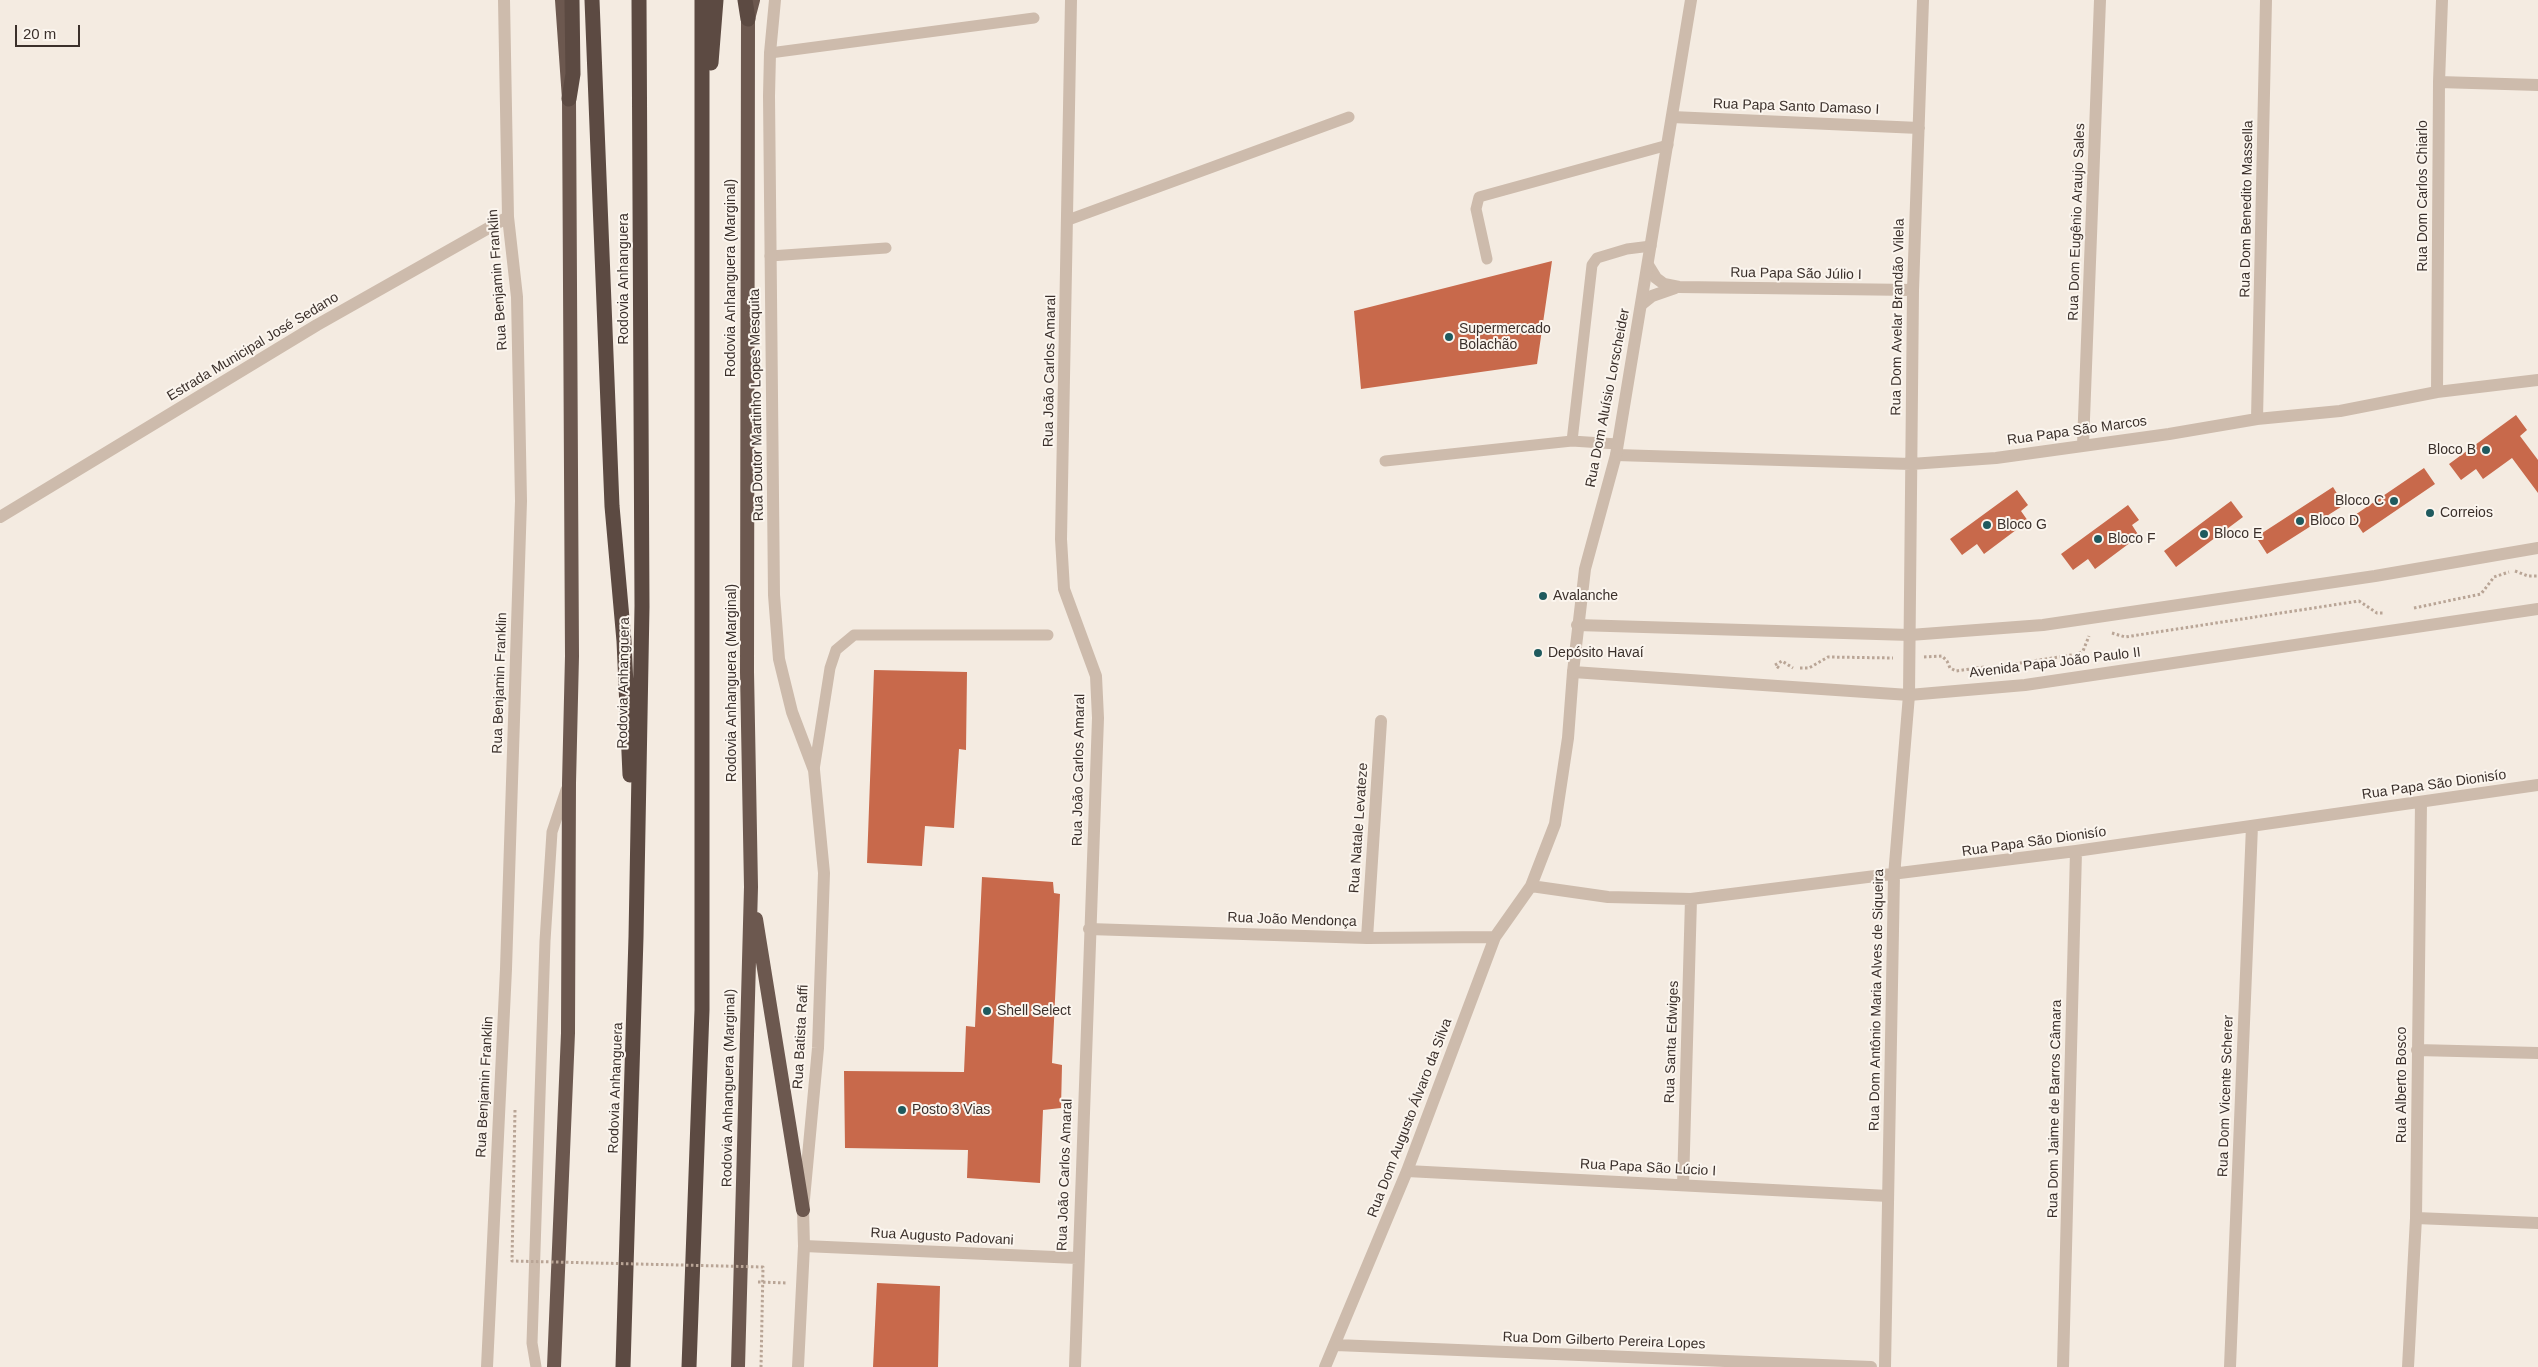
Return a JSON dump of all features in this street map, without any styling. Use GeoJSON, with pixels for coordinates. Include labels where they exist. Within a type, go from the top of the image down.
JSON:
{"type":"FeatureCollection","features":[{"type":"Feature","properties":{"kind":"highway"},"geometry":{"type":"LineString","coordinates":[[554,1367],[568,1033],[572,597],[569,99],[562,0]]}},
{"type":"Feature","properties":{"kind":"highway"},"geometry":{"type":"LineString","coordinates":[[569,99],[574,74],[572,0]]}},
{"type":"Feature","properties":{"kind":"highway"},"geometry":{"type":"LineString","coordinates":[[592,0],[612,506],[624,641],[636,937]]}},
{"type":"Feature","properties":{"kind":"highway","name":"Rodovia Anhanguera"},"geometry":{"type":"LineString","coordinates":[[623,1367],[636,937],[642,606],[638,0]]}},
{"type":"Feature","properties":{"kind":"highway"},"geometry":{"type":"LineString","coordinates":[[690,1367],[702,1010],[702,0]]}},
{"type":"Feature","properties":{"kind":"highway"},"geometry":{"type":"LineString","coordinates":[[703,154],[716,0]]}},
{"type":"Feature","properties":{"kind":"highway"},"geometry":{"type":"LineString","coordinates":[[745,0],[748,19]]}},
{"type":"Feature","properties":{"kind":"highway","name":"Rodovia Anhanguera (Marginal)"},"geometry":{"type":"LineString","coordinates":[[738,1367],[750,887],[747,672],[748,19],[753,0]]}},
{"type":"Feature","properties":{"kind":"highway"},"geometry":{"type":"LineString","coordinates":[[750,887],[803,1210]]}},
{"type":"Feature","properties":{"kind":"street","name":"Rua Benjamin Franklin"},"geometry":{"type":"LineString","coordinates":[[487,1367],[505,978],[521,501],[517,297],[508,218],[504,0]]}},
{"type":"Feature","properties":{"kind":"street","name":"Rua Doutor Martinho Lopes Mesquita"},"geometry":{"type":"LineString","coordinates":[[775,0],[770,53],[769,96],[774,595],[779,659],[792,712]]}},
{"type":"Feature","properties":{"kind":"street","name":"Rua João Carlos Amaral"},"geometry":{"type":"LineString","coordinates":[[1071,0],[1061,539],[1064,589],[1096,676],[1098,718],[1077,1258],[1075,1367]]}},
{"type":"Feature","properties":{"kind":"street","name":"Rua Dom Aluísio Lorscheider"},"geometry":{"type":"LineString","coordinates":[[1532,886],[1555,824],[1568,738],[1577,625],[1585,569],[1616,450],[1642,304],[1691,0]]}},
{"type":"Feature","properties":{"kind":"street","name":"Rua Dom Avelar Brandão Vilela"},"geometry":{"type":"LineString","coordinates":[[1910,635],[1913,290],[1923,0]]}},
{"type":"Feature","properties":{"kind":"street","name":"Rua Dom Eugênio Araujo Sales"},"geometry":{"type":"LineString","coordinates":[[2083,445],[2100,0]]}},
{"type":"Feature","properties":{"kind":"street","name":"Rua Dom Benedito Massella"},"geometry":{"type":"LineString","coordinates":[[2257,419],[2266,0]]}},
{"type":"Feature","properties":{"kind":"street","name":"Rua Dom Carlos Chiarlo"},"geometry":{"type":"LineString","coordinates":[[2437,392],[2439,82],[2442,0]]}},
{"type":"Feature","properties":{"kind":"street"},"geometry":{"type":"LineString","coordinates":[[2439,82],[2538,85]]}},
{"type":"Feature","properties":{"kind":"street","name":"Rua Papa Santo Damaso I"},"geometry":{"type":"LineString","coordinates":[[1672,117],[1919,128]]}},
{"type":"Feature","properties":{"kind":"street","name":"Estrada Municipal José Sedano"},"geometry":{"type":"LineString","coordinates":[[0,517],[317,325],[508,218]]}},
{"type":"Feature","properties":{"kind":"street","name":"Rua Papa São Júlio I"},"geometry":{"type":"LineString","coordinates":[[1648,265],[1656,278],[1664,284],[1679,287],[1913,290]]}},
{"type":"Feature","properties":{"kind":"street","name":"Rua Papa São Júlio I"},"geometry":{"type":"LineString","coordinates":[[1642,304],[1660,292],[1679,287]]}},
{"type":"Feature","properties":{"kind":"street","name":"Rua Papa São Marcos"},"geometry":{"type":"LineString","coordinates":[[1616,450],[1911,464],[1996,458],[2257,419],[2340,411],[2437,392],[2538,380]]}},
{"type":"Feature","properties":{"kind":"street"},"geometry":{"type":"LineString","coordinates":[[0,505],[17,506]]}},
{"type":"Feature","properties":{"kind":"street"},"geometry":{"type":"LineString","coordinates":[[1577,625],[1910,635],[2043,625],[2376,576],[2514,554],[2538,548]]}},
{"type":"Feature","properties":{"kind":"street","name":"Avenida Papa João Paulo II"},"geometry":{"type":"LineString","coordinates":[[1573,672],[1910,696],[2025,685],[2538,609]]}},
{"type":"Feature","properties":{"kind":"street","name":"Rua Dom Antônio Maria Alves de Siqueira"},"geometry":{"type":"LineString","coordinates":[[1886,1367],[1894,876],[1910,696],[1910,635]]}},
{"type":"Feature","properties":{"kind":"street","name":"Rua Batista Raffi"},"geometry":{"type":"LineString","coordinates":[[792,712],[814,770],[824,873],[818,1048],[803,1210],[804,1246],[798,1367]]}},
{"type":"Feature","properties":{"kind":"street","name":"Rua Natale Levateze"},"geometry":{"type":"LineString","coordinates":[[1367,938],[1381,721]]}},
{"type":"Feature","properties":{"kind":"street","name":"Rua Papa São Dionisío"},"geometry":{"type":"LineString","coordinates":[[1532,886],[1608,897],[1691,899],[1894,876],[2538,785]]}},
{"type":"Feature","properties":{"kind":"street","name":"Rua Alberto Bosco"},"geometry":{"type":"LineString","coordinates":[[2408,1367],[2416,1218],[2421,803]]}},
{"type":"Feature","properties":{"kind":"street","name":"Rua Dom Vicente Scherer"},"geometry":{"type":"LineString","coordinates":[[2230,1367],[2252,826]]}},
{"type":"Feature","properties":{"kind":"street","name":"Rua Dom Jaime de Barros Câmara"},"geometry":{"type":"LineString","coordinates":[[2063,1367],[2076,851]]}},
{"type":"Feature","properties":{"kind":"street","name":"Rua Dom Augusto Álvaro da Silva"},"geometry":{"type":"LineString","coordinates":[[1325,1367],[1336,1345],[1407,1171],[1495,937],[1532,886]]}},
{"type":"Feature","properties":{"kind":"street","name":"Rua Santa Edwiges"},"geometry":{"type":"LineString","coordinates":[[1683,1185],[1691,899]]}},
{"type":"Feature","properties":{"kind":"street","name":"Rua João Mendonça"},"geometry":{"type":"LineString","coordinates":[[1089,929],[1367,938],[1495,937]]}},
{"type":"Feature","properties":{"kind":"street"},"geometry":{"type":"LineString","coordinates":[[2417,1050],[2538,1053]]}},
{"type":"Feature","properties":{"kind":"street","name":"Rua Papa São Lúcio I"},"geometry":{"type":"LineString","coordinates":[[1407,1171],[1888,1196]]}},
{"type":"Feature","properties":{"kind":"street"},"geometry":{"type":"LineString","coordinates":[[2416,1218],[2538,1223]]}},
{"type":"Feature","properties":{"kind":"street","name":"Rua Augusto Padovani"},"geometry":{"type":"LineString","coordinates":[[804,1246],[1077,1258]]}},
{"type":"Feature","properties":{"kind":"street","name":"Rua Dom Gilberto Pereira Lopes"},"geometry":{"type":"LineString","coordinates":[[1336,1345],[1871,1367]]}},
{"type":"Feature","properties":{"kind":"lane"},"geometry":{"type":"LineString","coordinates":[[770,53],[1034,18]]}},
{"type":"Feature","properties":{"kind":"lane"},"geometry":{"type":"LineString","coordinates":[[1068,220],[1349,117]]}},
{"type":"Feature","properties":{"kind":"lane"},"geometry":{"type":"LineString","coordinates":[[1487,259],[1476,210],[1480,197],[1668,145]]}},
{"type":"Feature","properties":{"kind":"lane"},"geometry":{"type":"LineString","coordinates":[[1572,441],[1592,265],[1597,258],[1627,249],[1651,246]]}},
{"type":"Feature","properties":{"kind":"lane"},"geometry":{"type":"LineString","coordinates":[[770,256],[886,248]]}},
{"type":"Feature","properties":{"kind":"lane"},"geometry":{"type":"LineString","coordinates":[[1385,461],[1572,441],[1616,450]]}},
{"type":"Feature","properties":{"kind":"lane"},"geometry":{"type":"LineString","coordinates":[[814,770],[830,668],[836,650],[854,635],[1048,635]]}},
{"type":"Feature","properties":{"kind":"lane"},"geometry":{"type":"LineString","coordinates":[[536,1367],[532,1343],[545,942],[552,832],[569,783]]}},
{"type":"Feature","properties":{"kind":"path"},"geometry":{"type":"LineString","coordinates":[[2404,610],[2481,594],[2494,577],[2506,573],[2518,571],[2528,576],[2538,576]]}},
{"type":"Feature","properties":{"kind":"path","name":"Avenida Papa João Paulo II"},"geometry":{"type":"LineString","coordinates":[[2110,632],[2125,637],[2359,601],[2377,613],[2387,613]]}},
{"type":"Feature","properties":{"kind":"path","name":"Avenida Papa João Paulo II"},"geometry":{"type":"LineString","coordinates":[[1793,668],[1782,662],[1775,665],[1777,668],[1793,668],[1809,668],[1828,657],[1910,658],[1942,656],[1948,661],[1950,668],[1956,671],[1984,667],[1993,671],[2001,666],[2078,654],[2083,651],[2089,636],[2094,634]]}},
{"type":"Feature","properties":{"kind":"path"},"geometry":{"type":"LineString","coordinates":[[515,1110],[512,1261],[763,1267],[761,1367]]}},
{"type":"Feature","properties":{"kind":"path"},"geometry":{"type":"LineString","coordinates":[[755,1282],[802,1283]]}},
{"type":"Feature","properties":{"kind":"building","name":"Supermercado Bolachão"},"geometry":{"type":"Polygon","coordinates":[[[1552,261],[1537,364],[1361,389],[1354,311],[1552,261]]]}},
{"type":"Feature","properties":{"kind":"building","name":"Bloco B"},"geometry":{"type":"Polygon","coordinates":[[[2516,415],[2527,430],[2520,436],[2538,460],[2538,493],[2512,458],[2483,479],[2476,469],[2461,480],[2449,464],[2516,415]]]}},
{"type":"Feature","properties":{"kind":"building","name":"Bloco C"},"geometry":{"type":"Polygon","coordinates":[[[2424,468],[2435,484],[2363,533],[2352,517],[2424,468]]]}},
{"type":"Feature","properties":{"kind":"building","name":"Bloco D"},"geometry":{"type":"Polygon","coordinates":[[[2333,487],[2344,505],[2267,554],[2256,537],[2333,487]]]}},
{"type":"Feature","properties":{"kind":"building","name":"Bloco G"},"geometry":{"type":"Polygon","coordinates":[[[2017,490],[2028,505],[2021,511],[2028,521],[1984,554],[1977,544],[1962,555],[1950,539],[2017,490]]]}},
{"type":"Feature","properties":{"kind":"building","name":"Bloco E"},"geometry":{"type":"Polygon","coordinates":[[[2231,501],[2243,517],[2176,567],[2164,551],[2231,501]]]}},
{"type":"Feature","properties":{"kind":"building","name":"Bloco F"},"geometry":{"type":"Polygon","coordinates":[[[2128,505],[2139,520],[2132,525],[2139,536],[2095,569],[2088,559],[2073,570],[2061,554],[2128,505]]]}},
{"type":"Feature","properties":{"kind":"building"},"geometry":{"type":"Polygon","coordinates":[[[874,670],[967,672],[966,750],[959,749],[954,828],[925,826],[922,866],[867,863],[874,670]]]}},
{"type":"Feature","properties":{"kind":"building"},"geometry":{"type":"Polygon","coordinates":[[[982,877],[1053,882],[1054,893],[1060,894],[1052,1063],[1062,1065],[1061,1108],[1043,1110],[1040,1183],[967,1178],[968,1150],[845,1148],[844,1071],[964,1072],[966,1026],[975,1027],[982,877]]]}},
{"type":"Feature","properties":{"kind":"building"},"geometry":{"type":"Polygon","coordinates":[[[877,1283],[940,1286],[938,1367],[873,1367],[877,1283]]]}},
{"type":"Feature","properties":{"kind":"place","name":"Supermercado Bolachão"},"geometry":{"type":"Point","coordinates":[1449,337]}},
{"type":"Feature","properties":{"kind":"place","name":"Bloco B"},"geometry":{"type":"Point","coordinates":[2486,450]}},
{"type":"Feature","properties":{"kind":"place","name":"Bloco C"},"geometry":{"type":"Point","coordinates":[2394,501]}},
{"type":"Feature","properties":{"kind":"place","name":"Correios"},"geometry":{"type":"Point","coordinates":[2430,513]}},
{"type":"Feature","properties":{"kind":"place","name":"Bloco D"},"geometry":{"type":"Point","coordinates":[2300,521]}},
{"type":"Feature","properties":{"kind":"place","name":"Bloco G"},"geometry":{"type":"Point","coordinates":[1987,525]}},
{"type":"Feature","properties":{"kind":"place","name":"Bloco E"},"geometry":{"type":"Point","coordinates":[2204,534]}},
{"type":"Feature","properties":{"kind":"place","name":"Bloco F"},"geometry":{"type":"Point","coordinates":[2098,539]}},
{"type":"Feature","properties":{"kind":"place","name":"Avalanche"},"geometry":{"type":"Point","coordinates":[1543,596]}},
{"type":"Feature","properties":{"kind":"place","name":"Depósito Havaí"},"geometry":{"type":"Point","coordinates":[1538,653]}},
{"type":"Feature","properties":{"kind":"place","name":"Shell Select"},"geometry":{"type":"Point","coordinates":[987,1011]}},
{"type":"Feature","properties":{"kind":"place","name":"Posto 3 Vias"},"geometry":{"type":"Point","coordinates":[902,1110]}}]}
